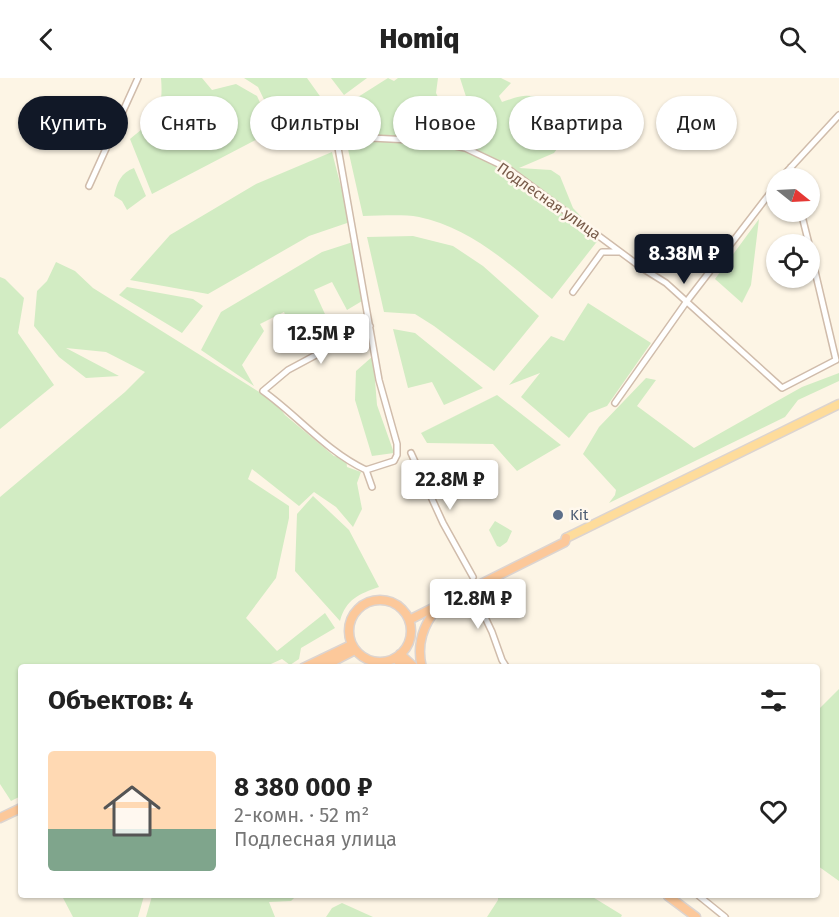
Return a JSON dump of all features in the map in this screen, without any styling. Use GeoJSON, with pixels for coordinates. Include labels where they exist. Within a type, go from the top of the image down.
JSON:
{"type":"FeatureCollection","features":[{"type":"Feature","properties":{"kind":"highway"},"geometry":{"type":"LineString","coordinates":[[408,618],[439,605],[565,542],[566,538]]}},
{"type":"Feature","properties":{"kind":"highway"},"geometry":{"type":"LineString","coordinates":[[408,618],[566,538]]}},
{"type":"Feature","properties":{"kind":"highway"},"geometry":{"type":"LineString","coordinates":[[377,600],[392,603],[401,608],[408,618],[410,636],[407,646],[398,656],[382,662],[372,661],[363,657],[353,647],[349,631],[351,621],[359,608],[368,603],[377,600]]}},
{"type":"Feature","properties":{"kind":"highway"},"geometry":{"type":"LineString","coordinates":[[421,664],[420,641],[426,622],[439,605]]}},
{"type":"Feature","properties":{"kind":"highway"},"geometry":{"type":"LineString","coordinates":[[313,664],[353,647]]}},
{"type":"Feature","properties":{"kind":"highway"},"geometry":{"type":"LineString","coordinates":[[326,664],[353,647]]}},
{"type":"Feature","properties":{"kind":"highway"},"geometry":{"type":"LineString","coordinates":[[398,656],[403,664]]}},
{"type":"Feature","properties":{"kind":"highway"},"geometry":{"type":"LineString","coordinates":[[398,656],[409,664]]}},
{"type":"Feature","properties":{"kind":"highway"},"geometry":{"type":"LineString","coordinates":[[0,818],[18,809]]}},
{"type":"Feature","properties":{"kind":"highway"},"geometry":{"type":"LineString","coordinates":[[671,898],[696,917]]}},
{"type":"Feature","properties":{"kind":"highway"},"geometry":{"type":"LineString","coordinates":[[680,898],[704,917]]}},
{"type":"Feature","properties":{"kind":"main road"},"geometry":{"type":"LineString","coordinates":[[566,538],[839,404]]}},
{"type":"Feature","properties":{"kind":"street"},"geometry":{"type":"LineString","coordinates":[[89,186],[138,78]]}},
{"type":"Feature","properties":{"kind":"street"},"geometry":{"type":"LineString","coordinates":[[790,167],[839,115]]}},
{"type":"Feature","properties":{"kind":"street","name":"Подлесная улица"},"geometry":{"type":"LineString","coordinates":[[370,326],[337,142],[371,138],[430,141],[465,148],[507,168],[642,268],[666,283],[782,388],[837,362]]}},
{"type":"Feature","properties":{"kind":"street"},"geometry":{"type":"LineString","coordinates":[[615,404],[687,301],[766,198]]}},
{"type":"Feature","properties":{"kind":"street"},"geometry":{"type":"LineString","coordinates":[[573,292],[602,252],[621,252]]}},
{"type":"Feature","properties":{"kind":"street"},"geometry":{"type":"LineString","coordinates":[[819,288],[837,362]]}},
{"type":"Feature","properties":{"kind":"street"},"geometry":{"type":"LineString","coordinates":[[370,326],[379,380],[398,444],[394,461],[366,470],[355,465],[304,427],[263,391],[288,369],[370,326]]}},
{"type":"Feature","properties":{"kind":"street"},"geometry":{"type":"LineString","coordinates":[[411,453],[443,524],[473,577]]}},
{"type":"Feature","properties":{"kind":"street"},"geometry":{"type":"LineString","coordinates":[[366,470],[372,487]]}},
{"type":"Feature","properties":{"kind":"street"},"geometry":{"type":"LineString","coordinates":[[473,592],[504,664]]}},
{"type":"Feature","properties":{"kind":"street"},"geometry":{"type":"LineString","coordinates":[[701,898],[725,917]]}},
{"type":"Feature","properties":{"kind":"green space"},"geometry":{"type":"Polygon","coordinates":[[[161,78],[202,78],[212,90],[236,84],[257,96],[250,96],[250,143],[238,149],[238,96],[161,96],[161,78]]]}},
{"type":"Feature","properties":{"kind":"green space"},"geometry":{"type":"Polygon","coordinates":[[[244,78],[307,78],[320,96],[262,96],[258,87],[244,78]]]}},
{"type":"Feature","properties":{"kind":"green space"},"geometry":{"type":"Polygon","coordinates":[[[331,78],[367,78],[344,95],[331,78]]]}},
{"type":"Feature","properties":{"kind":"green space"},"geometry":{"type":"Polygon","coordinates":[[[388,78],[394,81],[398,78],[438,78],[438,96],[393,96],[393,150],[497,150],[497,96],[466,96],[460,78],[501,78],[511,83],[499,96],[502,102],[509,100],[509,150],[556,150],[519,168],[551,170],[560,176],[573,208],[599,239],[552,299],[506,261],[474,239],[438,222],[398,215],[363,216],[348,150],[381,150],[381,96],[360,96],[388,78]]]}},
{"type":"Feature","properties":{"kind":"green space"},"geometry":{"type":"Polygon","coordinates":[[[140,131],[140,150],[237,150],[152,194],[130,139],[140,131]]]}},
{"type":"Feature","properties":{"kind":"green space"},"geometry":{"type":"Polygon","coordinates":[[[332,152],[350,222],[309,236],[208,294],[130,280],[170,235],[256,184],[332,152]]]}},
{"type":"Feature","properties":{"kind":"green space"},"geometry":{"type":"Polygon","coordinates":[[[134,168],[146,196],[127,210],[122,201],[114,196],[120,179],[134,168]]]}},
{"type":"Feature","properties":{"kind":"green space"},"geometry":{"type":"Polygon","coordinates":[[[759,219],[751,285],[742,303],[715,279],[759,219]]]}},
{"type":"Feature","properties":{"kind":"green space"},"geometry":{"type":"Polygon","coordinates":[[[413,236],[453,246],[483,266],[539,316],[494,371],[415,314],[384,312],[367,237],[413,236]]]}},
{"type":"Feature","properties":{"kind":"green space"},"geometry":{"type":"Polygon","coordinates":[[[353,242],[367,298],[347,310],[332,282],[314,290],[329,323],[300,352],[284,312],[260,324],[264,331],[242,365],[254,386],[201,350],[221,312],[322,252],[353,242]]]}},
{"type":"Feature","properties":{"kind":"green space"},"geometry":{"type":"Polygon","coordinates":[[[56,262],[75,271],[93,288],[275,402],[285,415],[334,456],[346,458],[347,467],[361,472],[357,483],[362,509],[353,527],[336,507],[314,492],[299,506],[252,469],[248,479],[289,506],[289,518],[276,578],[246,618],[277,651],[325,613],[335,628],[301,648],[299,659],[292,664],[282,659],[271,664],[18,664],[18,798],[11,801],[0,784],[0,497],[125,392],[145,372],[106,352],[66,348],[119,376],[86,378],[59,357],[34,326],[37,291],[47,281],[56,262]]]}},
{"type":"Feature","properties":{"kind":"green space"},"geometry":{"type":"Polygon","coordinates":[[[0,277],[24,298],[18,333],[54,385],[0,429],[0,277]]]}},
{"type":"Feature","properties":{"kind":"green space"},"geometry":{"type":"Polygon","coordinates":[[[127,287],[193,299],[203,306],[182,333],[119,295],[127,287]]]}},
{"type":"Feature","properties":{"kind":"green space"},"geometry":{"type":"Polygon","coordinates":[[[588,303],[651,343],[607,406],[589,413],[569,438],[521,397],[540,373],[509,385],[551,336],[564,341],[588,303]]]}},
{"type":"Feature","properties":{"kind":"green space"},"geometry":{"type":"Polygon","coordinates":[[[393,329],[415,333],[483,388],[444,405],[432,382],[408,388],[393,329]]]}},
{"type":"Feature","properties":{"kind":"green space"},"geometry":{"type":"Polygon","coordinates":[[[373,356],[377,405],[394,453],[372,456],[355,400],[356,371],[373,356]]]}},
{"type":"Feature","properties":{"kind":"green space"},"geometry":{"type":"Polygon","coordinates":[[[839,373],[839,381],[798,400],[785,417],[609,503],[616,490],[583,454],[599,427],[646,378],[656,380],[637,406],[694,448],[802,387],[839,373]]]}},
{"type":"Feature","properties":{"kind":"green space"},"geometry":{"type":"Polygon","coordinates":[[[497,395],[561,445],[517,471],[493,444],[427,443],[421,433],[497,395]]]}},
{"type":"Feature","properties":{"kind":"green space"},"geometry":{"type":"Polygon","coordinates":[[[313,496],[349,530],[379,587],[354,598],[346,607],[340,621],[295,571],[297,514],[313,496]]]}},
{"type":"Feature","properties":{"kind":"green space"},"geometry":{"type":"Polygon","coordinates":[[[495,521],[512,531],[507,542],[500,547],[497,546],[489,530],[495,521]]]}},
{"type":"Feature","properties":{"kind":"green space"},"geometry":{"type":"Polygon","coordinates":[[[839,689],[839,881],[820,867],[820,708],[839,689]]]}},
{"type":"Feature","properties":{"kind":"green space"},"geometry":{"type":"Polygon","coordinates":[[[63,898],[143,898],[138,917],[73,917],[63,898]]]}},
{"type":"Feature","properties":{"kind":"green space"},"geometry":{"type":"Polygon","coordinates":[[[151,898],[294,898],[291,901],[269,902],[275,917],[146,917],[151,898]]]}},
{"type":"Feature","properties":{"kind":"green space"},"geometry":{"type":"Polygon","coordinates":[[[498,898],[594,898],[622,915],[621,917],[487,917],[498,898]]]}},
{"type":"Feature","properties":{"kind":"green space"},"geometry":{"type":"Polygon","coordinates":[[[342,903],[373,917],[326,917],[332,908],[342,903]]]}},
{"type":"Feature","properties":{"kind":"place","name":"Kit"},"geometry":{"type":"Point","coordinates":[558,515]}}]}
